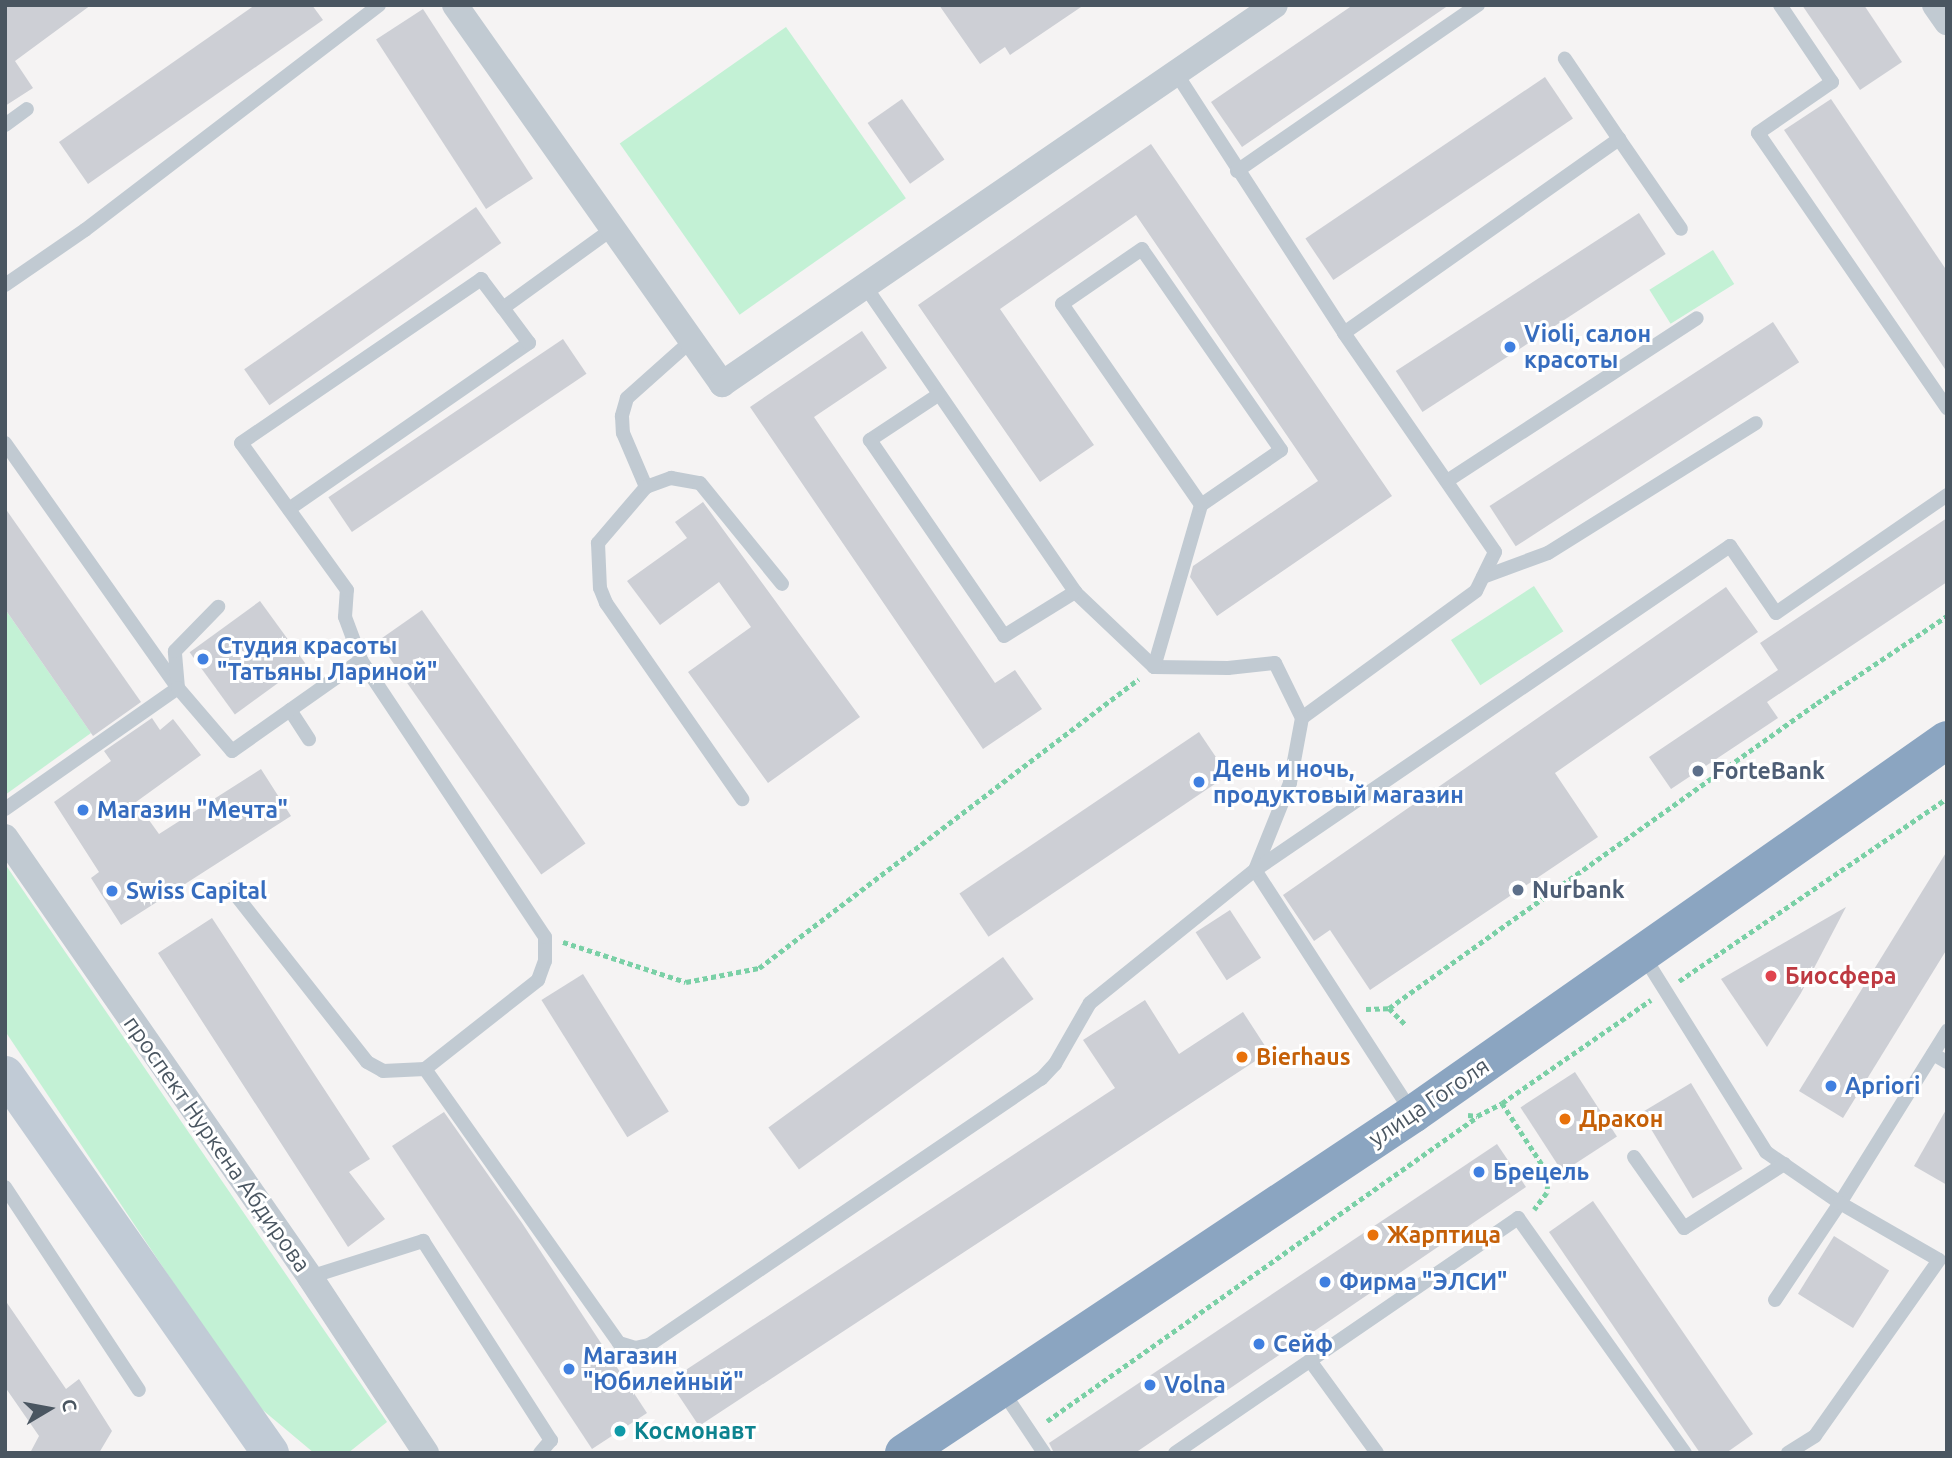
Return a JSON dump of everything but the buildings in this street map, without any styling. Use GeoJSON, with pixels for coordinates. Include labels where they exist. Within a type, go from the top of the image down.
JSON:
{"type":"FeatureCollection","features":[{"type":"Feature","properties":{"kind":"highway","name":"улица Гоголя"},"geometry":{"type":"LineString","coordinates":[[904,1453],[1413,1114],[1947,740]]}},
{"type":"Feature","properties":{"kind":"main road"},"geometry":{"type":"LineString","coordinates":[[5,1074],[270,1453]]}},
{"type":"Feature","properties":{"kind":"main road"},"geometry":{"type":"LineString","coordinates":[[241,1411],[296,1453]]}},
{"type":"Feature","properties":{"kind":"street"},"geometry":{"type":"LineString","coordinates":[[455,5],[722,384],[1176,73],[1262,9]]}},
{"type":"Feature","properties":{"kind":"street"},"geometry":{"type":"LineString","coordinates":[[1935,5],[1947,22]]}},
{"type":"Feature","properties":{"kind":"street","name":"проспект Нуркена Абдирова"},"geometry":{"type":"LineString","coordinates":[[5,837],[310,1278],[426,1453]]}},
{"type":"Feature","properties":{"kind":"lane"},"geometry":{"type":"LineString","coordinates":[[5,285],[96,222],[379,5]]}},
{"type":"Feature","properties":{"kind":"lane"},"geometry":{"type":"LineString","coordinates":[[1237,171],[1478,5]]}},
{"type":"Feature","properties":{"kind":"lane"},"geometry":{"type":"LineString","coordinates":[[1780,5],[1832,82],[1758,133],[1947,408]]}},
{"type":"Feature","properties":{"kind":"lane"},"geometry":{"type":"LineString","coordinates":[[1565,59],[1681,229]]}},
{"type":"Feature","properties":{"kind":"lane"},"geometry":{"type":"LineString","coordinates":[[1176,73],[1344,333],[1495,552],[1476,591],[1302,718]]}},
{"type":"Feature","properties":{"kind":"lane"},"geometry":{"type":"LineString","coordinates":[[5,125],[27,109]]}},
{"type":"Feature","properties":{"kind":"lane"},"geometry":{"type":"LineString","coordinates":[[1344,333],[1619,139]]}},
{"type":"Feature","properties":{"kind":"lane"},"geometry":{"type":"LineString","coordinates":[[503,308],[612,229]]}},
{"type":"Feature","properties":{"kind":"lane"},"geometry":{"type":"LineString","coordinates":[[1154,667],[1201,505],[1280,450],[1142,249],[1062,304],[1201,505]]}},
{"type":"Feature","properties":{"kind":"lane"},"geometry":{"type":"LineString","coordinates":[[231,889],[367,1062],[383,1071],[425,1069],[538,980],[545,961],[545,937],[361,660],[345,617],[347,590],[241,443],[481,279],[529,343],[289,509]]}},
{"type":"Feature","properties":{"kind":"lane"},"geometry":{"type":"LineString","coordinates":[[865,286],[1075,592],[1154,667],[1228,667],[1275,663],[1302,718],[1290,783],[1255,870]]}},
{"type":"Feature","properties":{"kind":"lane"},"geometry":{"type":"LineString","coordinates":[[1447,481],[1697,318]]}},
{"type":"Feature","properties":{"kind":"lane"},"geometry":{"type":"LineString","coordinates":[[646,487],[623,433],[622,416],[627,398],[691,341]]}},
{"type":"Feature","properties":{"kind":"lane"},"geometry":{"type":"LineString","coordinates":[[938,395],[870,440],[1004,636],[1075,592]]}},
{"type":"Feature","properties":{"kind":"lane"},"geometry":{"type":"LineString","coordinates":[[1483,577],[1548,553],[1756,423]]}},
{"type":"Feature","properties":{"kind":"lane"},"geometry":{"type":"LineString","coordinates":[[6,444],[178,688],[232,751],[361,660]]}},
{"type":"Feature","properties":{"kind":"lane"},"geometry":{"type":"LineString","coordinates":[[742,799],[607,603],[600,588],[598,543],[646,487],[671,478],[700,483],[782,584]]}},
{"type":"Feature","properties":{"kind":"lane"},"geometry":{"type":"LineString","coordinates":[[425,1069],[619,1343],[635,1348],[649,1345],[1041,1079],[1055,1063],[1090,1003],[1255,870],[1730,546],[1776,613],[1947,495]]}},
{"type":"Feature","properties":{"kind":"lane"},"geometry":{"type":"LineString","coordinates":[[178,688],[175,651],[218,607]]}},
{"type":"Feature","properties":{"kind":"lane"},"geometry":{"type":"LineString","coordinates":[[5,809],[178,688]]}},
{"type":"Feature","properties":{"kind":"lane"},"geometry":{"type":"LineString","coordinates":[[290,710],[309,739]]}},
{"type":"Feature","properties":{"kind":"lane"},"geometry":{"type":"LineString","coordinates":[[1255,870],[1413,1114]]}},
{"type":"Feature","properties":{"kind":"lane"},"geometry":{"type":"LineString","coordinates":[[1642,953],[1766,1152],[1840,1203],[1943,1262],[1815,1436],[1788,1453]]}},
{"type":"Feature","properties":{"kind":"lane"},"geometry":{"type":"LineString","coordinates":[[1775,1300],[1840,1203],[1947,1031]]}},
{"type":"Feature","properties":{"kind":"lane"},"geometry":{"type":"LineString","coordinates":[[1933,1054],[1947,1062]]}},
{"type":"Feature","properties":{"kind":"lane"},"geometry":{"type":"LineString","coordinates":[[1634,1157],[1684,1228],[1784,1164]]}},
{"type":"Feature","properties":{"kind":"lane"},"geometry":{"type":"LineString","coordinates":[[5,1187],[139,1390]]}},
{"type":"Feature","properties":{"kind":"lane"},"geometry":{"type":"LineString","coordinates":[[1175,1453],[1517,1218],[1685,1453]]}},
{"type":"Feature","properties":{"kind":"lane"},"geometry":{"type":"LineString","coordinates":[[310,1278],[423,1241],[551,1440],[540,1453]]}},
{"type":"Feature","properties":{"kind":"lane"},"geometry":{"type":"LineString","coordinates":[[1311,1362],[1377,1453]]}},
{"type":"Feature","properties":{"kind":"lane"},"geometry":{"type":"LineString","coordinates":[[1000,1388],[1044,1453]]}},
{"type":"Feature","properties":{"kind":"path"},"geometry":{"type":"LineString","coordinates":[[1346,1010],[1389,1008],[1817,703],[1947,616]]}},
{"type":"Feature","properties":{"kind":"path"},"geometry":{"type":"LineString","coordinates":[[545,937],[686,982],[759,968],[1154,667]]}},
{"type":"Feature","properties":{"kind":"path"},"geometry":{"type":"LineString","coordinates":[[1030,1433],[1477,1116],[1502,1103],[1947,798]]}},
{"type":"Feature","properties":{"kind":"path"},"geometry":{"type":"LineString","coordinates":[[1389,1008],[1406,1025]]}},
{"type":"Feature","properties":{"kind":"path"},"geometry":{"type":"LineString","coordinates":[[1502,1103],[1543,1166],[1548,1184],[1547,1193],[1537,1209],[1517,1218]]}},
{"type":"Feature","properties":{"kind":"path"},"geometry":{"type":"LineString","coordinates":[[1460,1107],[1466,1115],[1477,1116]]}},
{"type":"Feature","properties":{"kind":"green space"},"geometry":{"type":"Polygon","coordinates":[[[786,27],[906,198],[740,315],[620,143],[786,27]]]}},
{"type":"Feature","properties":{"kind":"green space"},"geometry":{"type":"Polygon","coordinates":[[[1713,250],[1734,284],[1671,324],[1649,290],[1713,250]]]}},
{"type":"Feature","properties":{"kind":"green space"},"geometry":{"type":"Polygon","coordinates":[[[1534,586],[1563,631],[1480,685],[1451,640],[1534,586]]]}},
{"type":"Feature","properties":{"kind":"green space"},"geometry":{"type":"Polygon","coordinates":[[[5,609],[91,733],[5,795],[5,609]]]}},
{"type":"Feature","properties":{"kind":"green space"},"geometry":{"type":"Polygon","coordinates":[[[5,864],[387,1422],[348,1453],[314,1453],[253,1402],[5,1031],[5,864]]]}},
{"type":"Feature","properties":{"kind":"place","name":"Violi, салон красоты"},"geometry":{"type":"Point","coordinates":[1510,347]}},
{"type":"Feature","properties":{"kind":"place","name":"Студия красоты \"Татьяны Лариной\""},"geometry":{"type":"Point","coordinates":[203,659]}},
{"type":"Feature","properties":{"kind":"place","name":"ForteBank"},"geometry":{"type":"Point","coordinates":[1698,771]}},
{"type":"Feature","properties":{"kind":"place","name":"День и ночь, продуктовый магазин"},"geometry":{"type":"Point","coordinates":[1199,782]}},
{"type":"Feature","properties":{"kind":"place","name":"Магазин \"Мечта\""},"geometry":{"type":"Point","coordinates":[83,810]}},
{"type":"Feature","properties":{"kind":"place","name":"Nurbank"},"geometry":{"type":"Point","coordinates":[1518,890]}},
{"type":"Feature","properties":{"kind":"place","name":"Swiss Capital"},"geometry":{"type":"Point","coordinates":[112,891]}},
{"type":"Feature","properties":{"kind":"place","name":"Биосфера"},"geometry":{"type":"Point","coordinates":[1771,976]}},
{"type":"Feature","properties":{"kind":"place","name":"Bierhaus"},"geometry":{"type":"Point","coordinates":[1242,1057]}},
{"type":"Feature","properties":{"kind":"place","name":"Apriori"},"geometry":{"type":"Point","coordinates":[1831,1086]}},
{"type":"Feature","properties":{"kind":"place","name":"Дракон"},"geometry":{"type":"Point","coordinates":[1565,1119]}},
{"type":"Feature","properties":{"kind":"place","name":"Брецель"},"geometry":{"type":"Point","coordinates":[1479,1172]}},
{"type":"Feature","properties":{"kind":"place","name":"Жарптица"},"geometry":{"type":"Point","coordinates":[1373,1235]}},
{"type":"Feature","properties":{"kind":"place","name":"Фирма \"ЭЛСИ\""},"geometry":{"type":"Point","coordinates":[1325,1282]}},
{"type":"Feature","properties":{"kind":"place","name":"Сейф"},"geometry":{"type":"Point","coordinates":[1259,1344]}},
{"type":"Feature","properties":{"kind":"place","name":"Магазин \"Юбилейный\""},"geometry":{"type":"Point","coordinates":[569,1369]}},
{"type":"Feature","properties":{"kind":"place","name":"Volna"},"geometry":{"type":"Point","coordinates":[1150,1385]}},
{"type":"Feature","properties":{"kind":"place","name":"Космонавт"},"geometry":{"type":"Point","coordinates":[620,1431]}}]}
